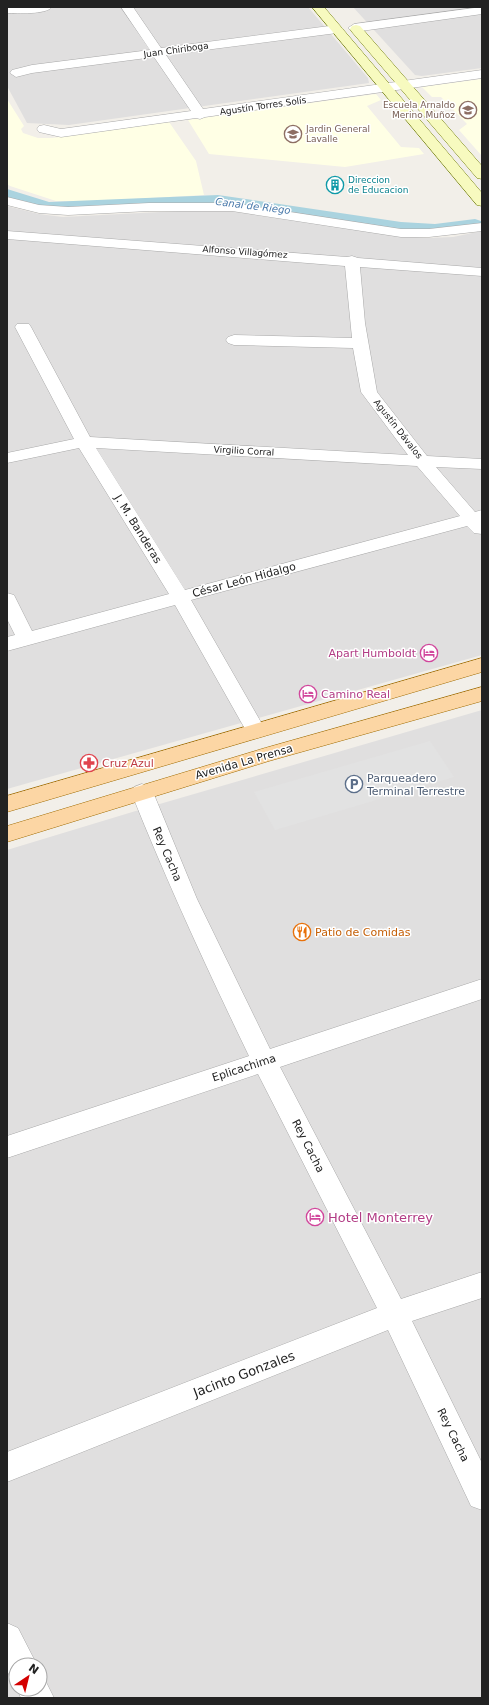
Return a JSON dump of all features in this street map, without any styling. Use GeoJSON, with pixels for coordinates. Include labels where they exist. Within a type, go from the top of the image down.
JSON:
{"type":"FeatureCollection","features":[{"type":"Feature","properties":{"kind":"main road"},"geometry":{"type":"LineString","coordinates":[[318,7],[482,202]]}},
{"type":"Feature","properties":{"kind":"main road"},"geometry":{"type":"LineString","coordinates":[[345,17],[482,175]]}},
{"type":"Feature","properties":{"kind":"main road"},"geometry":{"type":"LineString","coordinates":[[7,804],[482,666]]}},
{"type":"Feature","properties":{"kind":"main road","name":"Avenida La Prensa"},"geometry":{"type":"LineString","coordinates":[[7,834],[265,755],[482,694]]}},
{"type":"Feature","properties":{"kind":"street"},"geometry":{"type":"LineString","coordinates":[[7,9],[24,10],[46,7]]}},
{"type":"Feature","properties":{"kind":"street"},"geometry":{"type":"LineString","coordinates":[[127,7],[200,115]]}},
{"type":"Feature","properties":{"kind":"street"},"geometry":{"type":"LineString","coordinates":[[354,28],[482,10]]}},
{"type":"Feature","properties":{"kind":"street","name":"Juan Chiriboga"},"geometry":{"type":"LineString","coordinates":[[16,73],[32,69],[336,29]]}},
{"type":"Feature","properties":{"kind":"street","name":"Agustín Torres Solís"},"geometry":{"type":"LineString","coordinates":[[44,130],[61,133],[200,115],[482,74]]}},
{"type":"Feature","properties":{"kind":"street"},"geometry":{"type":"LineString","coordinates":[[7,201],[39,209],[68,211],[149,207],[232,207],[401,233],[430,233],[482,227]]}},
{"type":"Feature","properties":{"kind":"street","name":"Alfonso Villagómez"},"geometry":{"type":"LineString","coordinates":[[7,235],[352,260],[482,272]]}},
{"type":"Feature","properties":{"kind":"street","name":"Agustín Dávalos"},"geometry":{"type":"LineString","coordinates":[[352,260],[361,343],[369,392],[422,461],[478,522]]}},
{"type":"Feature","properties":{"kind":"street","name":"J. M. Banderas"},"geometry":{"type":"LineString","coordinates":[[23,326],[84,442],[180,597],[256,731]]}},
{"type":"Feature","properties":{"kind":"street"},"geometry":{"type":"LineString","coordinates":[[234,340],[361,343]]}},
{"type":"Feature","properties":{"kind":"street","name":"Virgilio Corral"},"geometry":{"type":"LineString","coordinates":[[7,458],[84,442],[482,464]]}},
{"type":"Feature","properties":{"kind":"street","name":"César León Hidalgo"},"geometry":{"type":"LineString","coordinates":[[7,644],[180,597],[478,522]]}},
{"type":"Feature","properties":{"kind":"street"},"geometry":{"type":"LineString","coordinates":[[7,599],[26,639]]}},
{"type":"Feature","properties":{"kind":"street","name":"Rey Cacha"},"geometry":{"type":"LineString","coordinates":[[142,792],[166,856],[264,1061],[395,1314],[482,1495]]}},
{"type":"Feature","properties":{"kind":"street","name":"Eplicachima"},"geometry":{"type":"LineString","coordinates":[[7,1147],[482,989]]}},
{"type":"Feature","properties":{"kind":"street","name":"Jacinto Gonzales"},"geometry":{"type":"LineString","coordinates":[[7,1467],[395,1314],[482,1285]]}},
{"type":"Feature","properties":{"kind":"street"},"geometry":{"type":"LineString","coordinates":[[7,1639],[17,1657]]}},
{"type":"Feature","properties":{"kind":"shaded area"},"geometry":{"type":"Polygon","coordinates":[[[7,7],[308,7],[368,78],[369,83],[69,125],[27,123],[7,86],[7,7]]]}},
{"type":"Feature","properties":{"kind":"shaded area"},"geometry":{"type":"Polygon","coordinates":[[[353,7],[482,7],[482,68],[422,76],[415,75],[353,7]]]}},
{"type":"Feature","properties":{"kind":"shaded area","name":"Escuela Arnaldo Merino Muñoz"},"geometry":{"type":"Polygon","coordinates":[[[482,79],[482,156],[459,130],[467,124],[441,97],[432,97],[422,87],[482,79]]]}},
{"type":"Feature","properties":{"kind":"shaded area","name":"Jardin General Lavalle"},"geometry":{"type":"Polygon","coordinates":[[[376,94],[381,100],[367,106],[401,147],[419,148],[424,154],[345,167],[209,154],[188,120],[376,94]]]}},
{"type":"Feature","properties":{"kind":"shaded area"},"geometry":{"type":"Polygon","coordinates":[[[7,99],[24,126],[21,129],[23,133],[38,138],[52,138],[169,122],[196,161],[204,195],[96,201],[56,201],[10,186],[7,184],[7,99]]]}},
{"type":"Feature","properties":{"kind":"shaded area"},"geometry":{"type":"Polygon","coordinates":[[[7,206],[39,214],[63,217],[218,209],[383,234],[427,238],[453,237],[482,231],[482,655],[7,789],[7,206]]]}},
{"type":"Feature","properties":{"kind":"shaded area"},"geometry":{"type":"Polygon","coordinates":[[[482,710],[482,1698],[7,1698],[7,850],[482,710]]]}},
{"type":"Feature","properties":{"kind":"shaded area","name":"Parqueadero Terminal Terrestre"},"geometry":{"type":"Polygon","coordinates":[[[430,741],[454,777],[275,830],[254,792],[430,741]]]}},
{"type":"Feature","properties":{"kind":"waterway","name":"Canal de Riego"},"geometry":{"type":"LineString","coordinates":[[7,194],[48,207],[218,200],[401,227],[435,229],[475,224]]}},
{"type":"Feature","properties":{"kind":"place","name":"Escuela Arnaldo Merino Muñoz"},"geometry":{"type":"Point","coordinates":[468,110]}},
{"type":"Feature","properties":{"kind":"place","name":"Jardin General Lavalle"},"geometry":{"type":"Point","coordinates":[293,134]}},
{"type":"Feature","properties":{"kind":"place","name":"Direccion de Educacion"},"geometry":{"type":"Point","coordinates":[335,185]}},
{"type":"Feature","properties":{"kind":"place","name":"Apart Humboldt"},"geometry":{"type":"Point","coordinates":[429,653]}},
{"type":"Feature","properties":{"kind":"place","name":"Camino Real"},"geometry":{"type":"Point","coordinates":[308,694]}},
{"type":"Feature","properties":{"kind":"place","name":"Cruz Azul"},"geometry":{"type":"Point","coordinates":[89,763]}},
{"type":"Feature","properties":{"kind":"place","name":"Parqueadero Terminal Terrestre"},"geometry":{"type":"Point","coordinates":[354,784]}},
{"type":"Feature","properties":{"kind":"place","name":"Patio de Comidas"},"geometry":{"type":"Point","coordinates":[302,932]}},
{"type":"Feature","properties":{"kind":"place","name":"Hotel Monterrey"},"geometry":{"type":"Point","coordinates":[315,1217]}}]}
